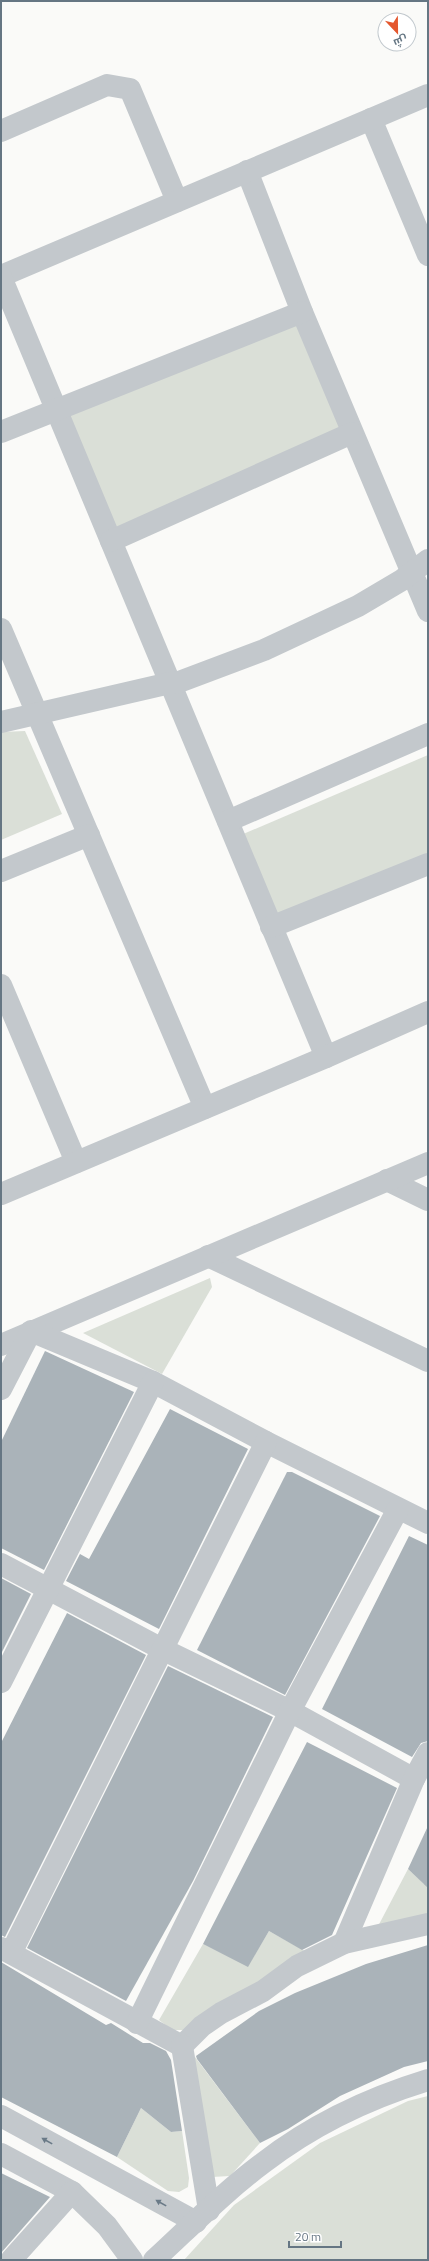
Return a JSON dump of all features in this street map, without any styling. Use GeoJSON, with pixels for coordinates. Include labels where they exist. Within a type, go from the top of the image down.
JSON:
{"type":"FeatureCollection","features":[{"type":"Feature","properties":{"kind":"street"},"geometry":{"type":"LineString","coordinates":[[1,131],[107,85],[130,89],[177,201]]}},
{"type":"Feature","properties":{"kind":"street"},"geometry":{"type":"LineString","coordinates":[[326,1057],[1,277],[428,95]]}},
{"type":"Feature","properties":{"kind":"street"},"geometry":{"type":"LineString","coordinates":[[371,119],[428,254]]}},
{"type":"Feature","properties":{"kind":"street"},"geometry":{"type":"LineString","coordinates":[[248,171],[302,312],[410,572],[428,611]]}},
{"type":"Feature","properties":{"kind":"street"},"geometry":{"type":"LineString","coordinates":[[1,432],[302,312]]}},
{"type":"Feature","properties":{"kind":"street"},"geometry":{"type":"LineString","coordinates":[[111,541],[352,433]]}},
{"type":"Feature","properties":{"kind":"street"},"geometry":{"type":"LineString","coordinates":[[1,722],[38,715],[186,680],[264,650],[358,606],[402,580],[410,572],[428,560]]}},
{"type":"Feature","properties":{"kind":"street"},"geometry":{"type":"LineString","coordinates":[[1,629],[204,1108]]}},
{"type":"Feature","properties":{"kind":"street"},"geometry":{"type":"LineString","coordinates":[[228,821],[428,734]]}},
{"type":"Feature","properties":{"kind":"street"},"geometry":{"type":"LineString","coordinates":[[1,872],[89,835]]}},
{"type":"Feature","properties":{"kind":"street"},"geometry":{"type":"LineString","coordinates":[[271,927],[428,864]]}},
{"type":"Feature","properties":{"kind":"street"},"geometry":{"type":"LineString","coordinates":[[1,985],[76,1162]]}},
{"type":"Feature","properties":{"kind":"street"},"geometry":{"type":"LineString","coordinates":[[1,1194],[326,1057],[428,1012]]}},
{"type":"Feature","properties":{"kind":"street"},"geometry":{"type":"LineString","coordinates":[[1,1345],[428,1163]]}},
{"type":"Feature","properties":{"kind":"street"},"geometry":{"type":"LineString","coordinates":[[387,1180],[428,1200]]}},
{"type":"Feature","properties":{"kind":"street"},"geometry":{"type":"LineString","coordinates":[[208,1256],[428,1361]]}},
{"type":"Feature","properties":{"kind":"street"},"geometry":{"type":"LineString","coordinates":[[31,1331],[153,1382],[266,1442],[428,1523]]}},
{"type":"Feature","properties":{"kind":"street"},"geometry":{"type":"LineString","coordinates":[[1,1389],[31,1331]]}},
{"type":"Feature","properties":{"kind":"street"},"geometry":{"type":"LineString","coordinates":[[1,1682],[153,1382]]}},
{"type":"Feature","properties":{"kind":"street"},"geometry":{"type":"LineString","coordinates":[[182,2046],[6,1951],[162,1649],[266,1442]]}},
{"type":"Feature","properties":{"kind":"street"},"geometry":{"type":"LineString","coordinates":[[137,2022],[290,1711],[398,1509]]}},
{"type":"Feature","properties":{"kind":"street"},"geometry":{"type":"LineString","coordinates":[[1,1564],[162,1649],[290,1711],[414,1778]]}},
{"type":"Feature","properties":{"kind":"street"},"geometry":{"type":"LineString","coordinates":[[344,1943],[414,1778],[428,1753]]}},
{"type":"Feature","properties":{"kind":"street"},"geometry":{"type":"LineString","coordinates":[[182,2046],[202,2026],[221,2013],[263,1991],[297,1966],[344,1943],[428,1924]]}},
{"type":"Feature","properties":{"kind":"street"},"geometry":{"type":"LineString","coordinates":[[182,2046],[202,2216]]}},
{"type":"Feature","properties":{"kind":"street"},"geometry":{"type":"LineString","coordinates":[[154,2260],[264,2162],[335,2117],[363,2103],[428,2080]]}},
{"type":"Feature","properties":{"kind":"street"},"geometry":{"type":"LineString","coordinates":[[1,2116],[202,2216]]}},
{"type":"Feature","properties":{"kind":"street"},"geometry":{"type":"LineString","coordinates":[[1,2154],[72,2192],[107,2226],[132,2260]]}},
{"type":"Feature","properties":{"kind":"street"},"geometry":{"type":"LineString","coordinates":[[11,2260],[72,2192]]}},
{"type":"Feature","properties":{"kind":"shaded area"},"geometry":{"type":"Polygon","coordinates":[[[302,312],[352,433],[103,536],[53,415],[302,312]]]}},
{"type":"Feature","properties":{"kind":"shaded area"},"geometry":{"type":"Polygon","coordinates":[[[25,731],[62,814],[1,840],[1,732],[25,731]]]}},
{"type":"Feature","properties":{"kind":"shaded area"},"geometry":{"type":"Polygon","coordinates":[[[428,755],[428,864],[271,927],[234,838],[428,755]]]}},
{"type":"Feature","properties":{"kind":"shaded area"},"geometry":{"type":"Polygon","coordinates":[[[210,1278],[212,1287],[162,1374],[83,1333],[210,1278]]]}},
{"type":"Feature","properties":{"kind":"shaded area"},"geometry":{"type":"Polygon","coordinates":[[[408,1869],[424,1884],[428,1884],[428,1926],[375,1932],[408,1869]]]}},
{"type":"Feature","properties":{"kind":"shaded area"},"geometry":{"type":"Polygon","coordinates":[[[269,1931],[312,1955],[184,2030],[172,2030],[159,2020],[203,1944],[248,1966],[269,1931]]]}},
{"type":"Feature","properties":{"kind":"shaded area"},"geometry":{"type":"Polygon","coordinates":[[[195,2057],[260,2143],[230,2176],[212,2177],[192,2061],[195,2057]]]}},
{"type":"Feature","properties":{"kind":"shaded area"},"geometry":{"type":"Polygon","coordinates":[[[428,2096],[428,2260],[184,2260],[234,2205],[320,2143],[408,2101],[428,2096]]]}},
{"type":"Feature","properties":{"kind":"shaded area"},"geometry":{"type":"Polygon","coordinates":[[[141,2108],[171,2132],[182,2131],[189,2178],[188,2187],[179,2192],[168,2191],[117,2157],[141,2108]]]}},
{"type":"Feature","properties":{"kind":"building"},"geometry":{"type":"Polygon","coordinates":[[[45,1351],[134,1392],[44,1570],[1,1548],[1,1442],[45,1351]]]}},
{"type":"Feature","properties":{"kind":"building"},"geometry":{"type":"Polygon","coordinates":[[[170,1409],[248,1449],[159,1629],[66,1581],[80,1554],[89,1559],[170,1409]]]}},
{"type":"Feature","properties":{"kind":"building"},"geometry":{"type":"Polygon","coordinates":[[[287,1472],[292,1472],[380,1516],[285,1695],[197,1650],[287,1472]]]}},
{"type":"Feature","properties":{"kind":"building"},"geometry":{"type":"Polygon","coordinates":[[[409,1536],[428,1545],[428,1741],[421,1743],[412,1757],[322,1709],[409,1536]]]}},
{"type":"Feature","properties":{"kind":"building"},"geometry":{"type":"Polygon","coordinates":[[[1,1578],[31,1594],[1,1654],[1,1578]]]}},
{"type":"Feature","properties":{"kind":"building"},"geometry":{"type":"Polygon","coordinates":[[[67,1613],[146,1655],[5,1937],[1,1935],[1,1743],[67,1613]]]}},
{"type":"Feature","properties":{"kind":"building"},"geometry":{"type":"Polygon","coordinates":[[[168,1666],[273,1717],[193,1881],[126,2001],[27,1948],[168,1666]]]}},
{"type":"Feature","properties":{"kind":"building"},"geometry":{"type":"Polygon","coordinates":[[[307,1742],[397,1788],[332,1935],[302,1950],[269,1931],[248,1967],[203,1944],[307,1742]]]}},
{"type":"Feature","properties":{"kind":"building"},"geometry":{"type":"Polygon","coordinates":[[[428,1826],[428,1888],[408,1869],[428,1826]]]}},
{"type":"Feature","properties":{"kind":"building"},"geometry":{"type":"Polygon","coordinates":[[[428,1945],[428,2061],[404,2067],[340,2096],[288,2129],[260,2143],[196,2056],[259,2011],[295,1993],[366,1964],[428,1945]]]}},
{"type":"Feature","properties":{"kind":"building"},"geometry":{"type":"Polygon","coordinates":[[[1,1962],[106,2025],[111,2023],[143,2043],[150,2043],[166,2051],[171,2060],[182,2131],[171,2132],[141,2108],[117,2157],[1,2097],[1,1962]]]}},
{"type":"Feature","properties":{"kind":"building"},"geometry":{"type":"Polygon","coordinates":[[[1,2173],[50,2197],[1,2253],[1,2173]]]}}]}
